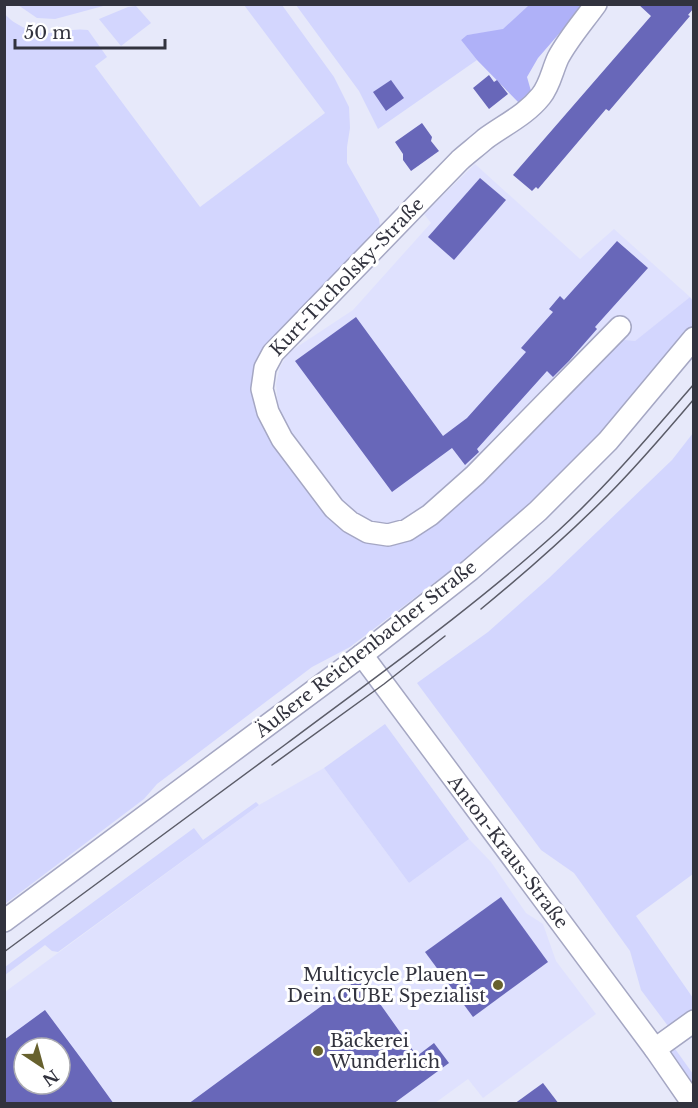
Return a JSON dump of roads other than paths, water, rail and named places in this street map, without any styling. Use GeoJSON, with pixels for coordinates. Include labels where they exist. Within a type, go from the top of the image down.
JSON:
{"type":"FeatureCollection","features":[{"type":"Feature","properties":{"kind":"street","name":"Kurt-Tucholsky-Straße"},"geometry":{"type":"LineString","coordinates":[[596,4],[558,58],[541,96],[525,112],[460,160],[273,353],[265,368],[262,389],[268,412],[282,439],[334,508],[350,522],[368,532],[388,535],[407,530],[430,515],[475,475],[620,327]]}},
{"type":"Feature","properties":{"kind":"street","name":"Äußere Reichenbacher Straße"},"geometry":{"type":"LineString","coordinates":[[4,921],[362,655],[470,570],[538,511],[608,441],[693,338]]}},
{"type":"Feature","properties":{"kind":"street","name":"Anton-Kraus-Straße"},"geometry":{"type":"LineString","coordinates":[[362,655],[655,1049],[693,1104]]}},
{"type":"Feature","properties":{"kind":"street"},"geometry":{"type":"LineString","coordinates":[[655,1049],[693,1021]]}},
{"type":"Feature","properties":{"kind":"tram line"},"geometry":{"type":"LineString","coordinates":[[4,952],[390,667],[525,560],[594,496],[694,384]]}},
{"type":"Feature","properties":{"kind":"tram line"},"geometry":{"type":"LineString","coordinates":[[481,609],[546,554],[608,495],[694,399]]}},
{"type":"Feature","properties":{"kind":"tram line"},"geometry":{"type":"LineString","coordinates":[[272,765],[384,684],[445,636]]}},
{"type":"Feature","properties":{"kind":"place","name":"Multicycle Plauen – Dein CUBE Spezialist"},"geometry":{"type":"Point","coordinates":[498,985]}},
{"type":"Feature","properties":{"kind":"place","name":"Bäckerei Wunderlich"},"geometry":{"type":"Point","coordinates":[318,1051]}}]}
